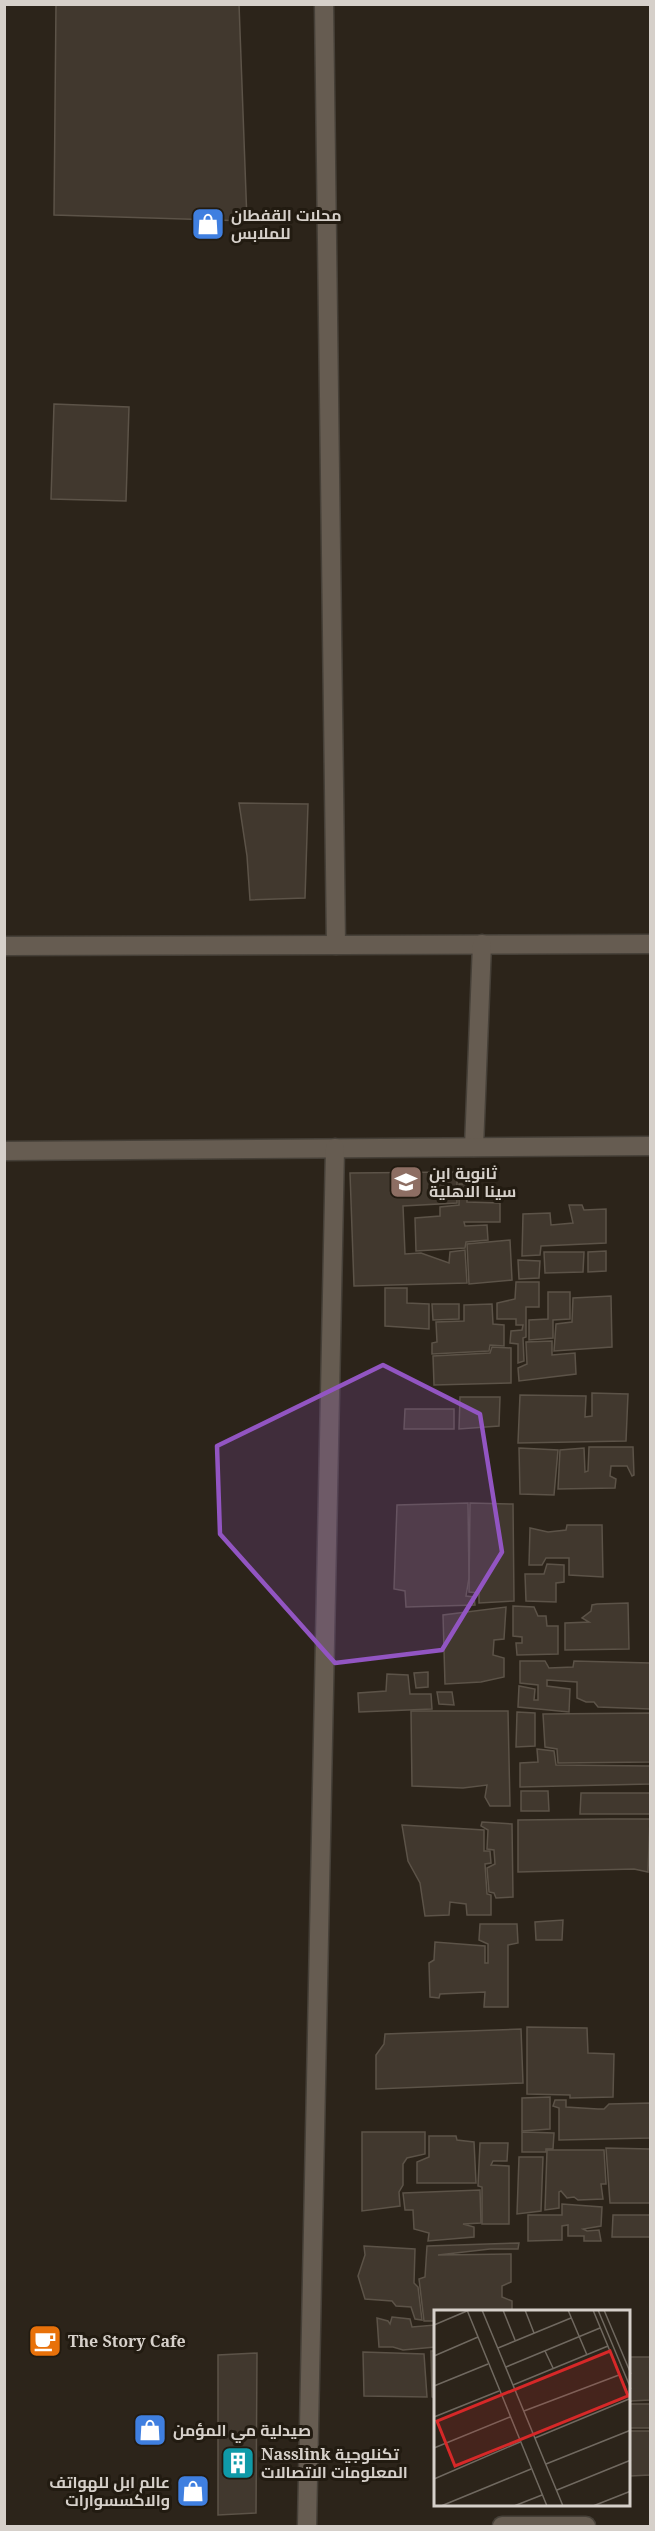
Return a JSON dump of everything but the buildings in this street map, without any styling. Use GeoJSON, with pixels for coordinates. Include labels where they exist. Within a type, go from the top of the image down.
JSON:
{"type":"FeatureCollection","features":[{"type":"Feature","properties":{"kind":"street"},"geometry":{"type":"LineString","coordinates":[[324,4],[336,945]]}},
{"type":"Feature","properties":{"kind":"street"},"geometry":{"type":"LineString","coordinates":[[474,1147],[482,944]]}},
{"type":"Feature","properties":{"kind":"street"},"geometry":{"type":"LineString","coordinates":[[4,946],[651,944]]}},
{"type":"Feature","properties":{"kind":"street"},"geometry":{"type":"LineString","coordinates":[[4,1150],[651,1146]]}},
{"type":"Feature","properties":{"kind":"street"},"geometry":{"type":"LineString","coordinates":[[307,2526],[335,1148]]}},
{"type":"Feature","properties":{"kind":"street"},"geometry":{"type":"LineString","coordinates":[[502,2526],[586,2526]]}},
{"type":"Feature","properties":{"kind":"highlighted area"},"geometry":{"type":"Polygon","coordinates":[[[383,1365],[480,1414],[502,1552],[442,1650],[335,1663],[220,1534],[217,1446],[383,1365]]]}},
{"type":"Feature","properties":{"kind":"place","name":"محلات القفطان للملابس"},"geometry":{"type":"Point","coordinates":[208,224]}},
{"type":"Feature","properties":{"kind":"place","name":"ثانوية ابن سينا الاهلية"},"geometry":{"type":"Point","coordinates":[406,1182]}},
{"type":"Feature","properties":{"kind":"place","name":"The Story Cafe"},"geometry":{"type":"Point","coordinates":[45,2341]}},
{"type":"Feature","properties":{"kind":"place","name":"صيدلية مي المؤمن"},"geometry":{"type":"Point","coordinates":[150,2430]}},
{"type":"Feature","properties":{"kind":"place","name":"Nasslink تكنلوجية المعلومات الاتصالات"},"geometry":{"type":"Point","coordinates":[238,2463]}},
{"type":"Feature","properties":{"kind":"place","name":"عالم ابل للهواتف والاكسسوارات"},"geometry":{"type":"Point","coordinates":[193,2491]}}]}
